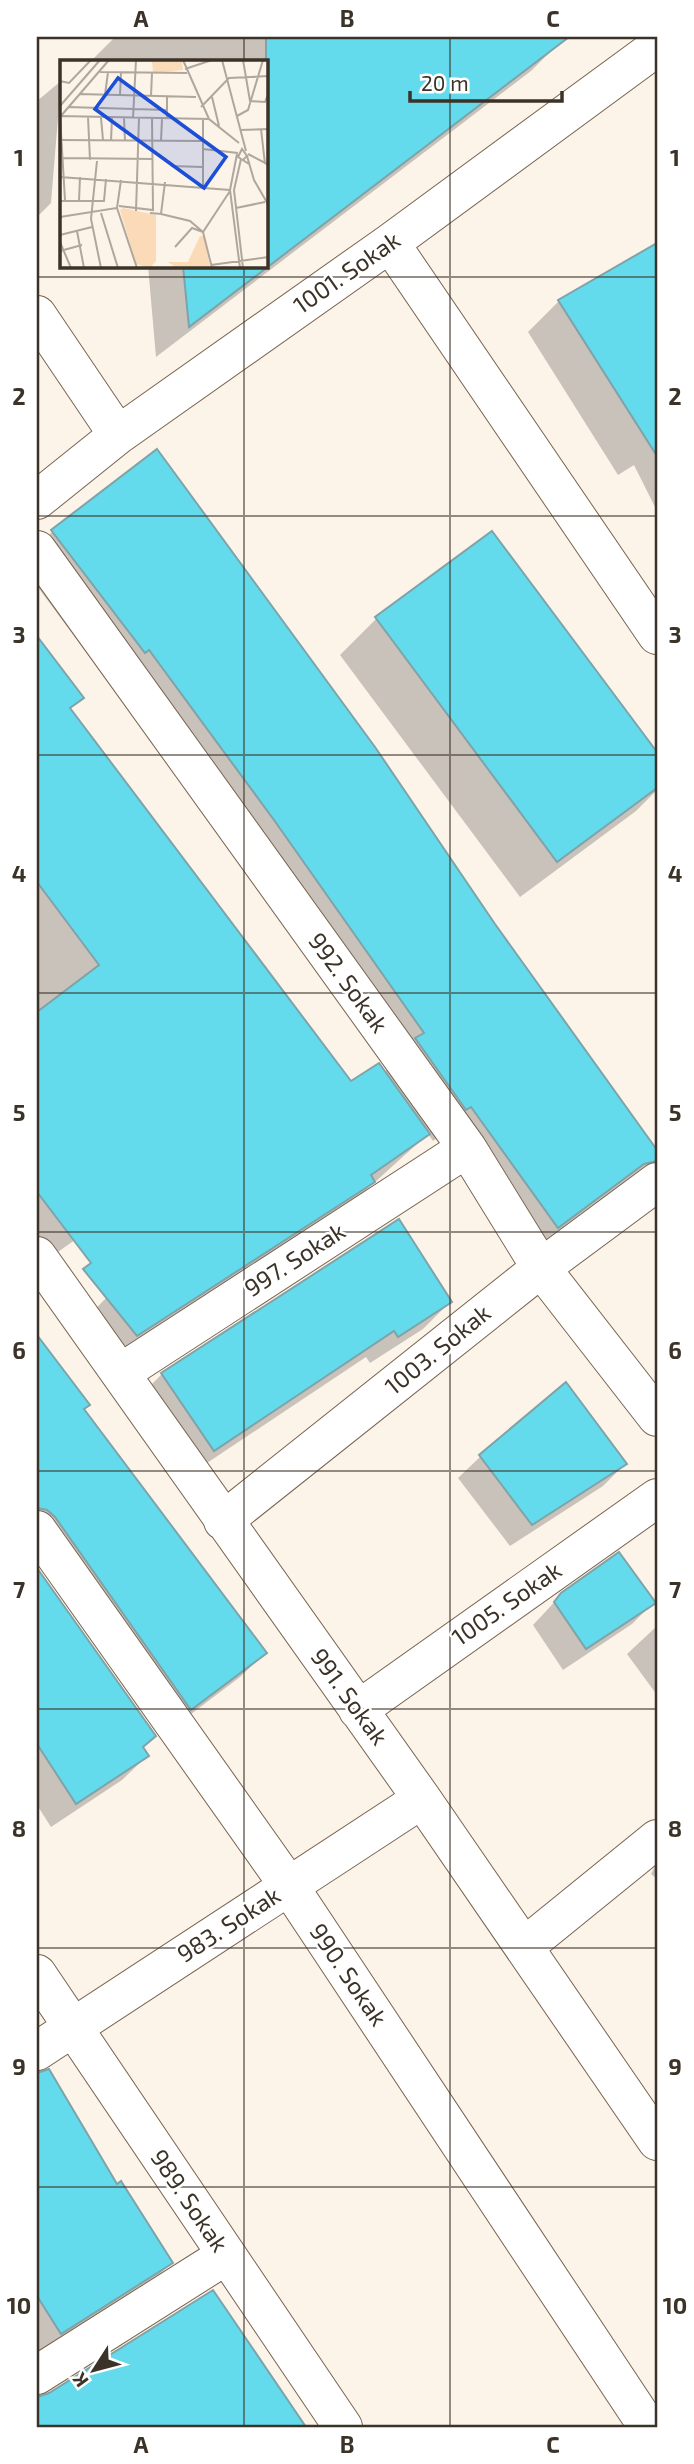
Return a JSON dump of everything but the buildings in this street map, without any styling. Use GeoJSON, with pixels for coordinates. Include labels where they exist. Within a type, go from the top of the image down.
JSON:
{"type":"FeatureCollection","features":[{"type":"Feature","properties":{"kind":"street","name":"1001. Sokak"},"geometry":{"type":"LineString","coordinates":[[37,500],[118,435],[390,243],[657,47]]}},
{"type":"Feature","properties":{"kind":"street"},"geometry":{"type":"LineString","coordinates":[[390,243],[657,635]]}},
{"type":"Feature","properties":{"kind":"street"},"geometry":{"type":"LineString","coordinates":[[37,315],[118,435]]}},
{"type":"Feature","properties":{"kind":"street","name":"992. Sokak"},"geometry":{"type":"LineString","coordinates":[[37,550],[467,1148],[541,1268],[657,1417]]}},
{"type":"Feature","properties":{"kind":"street","name":"997. Sokak"},"geometry":{"type":"LineString","coordinates":[[122,1372],[467,1148]]}},
{"type":"Feature","properties":{"kind":"street","name":"1003. Sokak"},"geometry":{"type":"LineString","coordinates":[[223,1521],[541,1268],[657,1182]]}},
{"type":"Feature","properties":{"kind":"street","name":"991. Sokak"},"geometry":{"type":"LineString","coordinates":[[37,1256],[50,1303],[122,1372],[223,1521],[422,1799],[654,2131]]}},
{"type":"Feature","properties":{"kind":"street","name":"1005. Sokak"},"geometry":{"type":"LineString","coordinates":[[358,1710],[657,1498]]}},
{"type":"Feature","properties":{"kind":"street","name":"990. Sokak"},"geometry":{"type":"LineString","coordinates":[[37,1530],[289,1886],[648,2427]]}},
{"type":"Feature","properties":{"kind":"street","name":"983. Sokak"},"geometry":{"type":"LineString","coordinates":[[37,2052],[422,1799]]}},
{"type":"Feature","properties":{"kind":"street"},"geometry":{"type":"LineString","coordinates":[[524,1947],[657,1839]]}},
{"type":"Feature","properties":{"kind":"street","name":"989. Sokak"},"geometry":{"type":"LineString","coordinates":[[37,1974],[343,2427]]}},
{"type":"Feature","properties":{"kind":"street"},"geometry":{"type":"LineString","coordinates":[[37,2375],[225,2256]]}}]}
